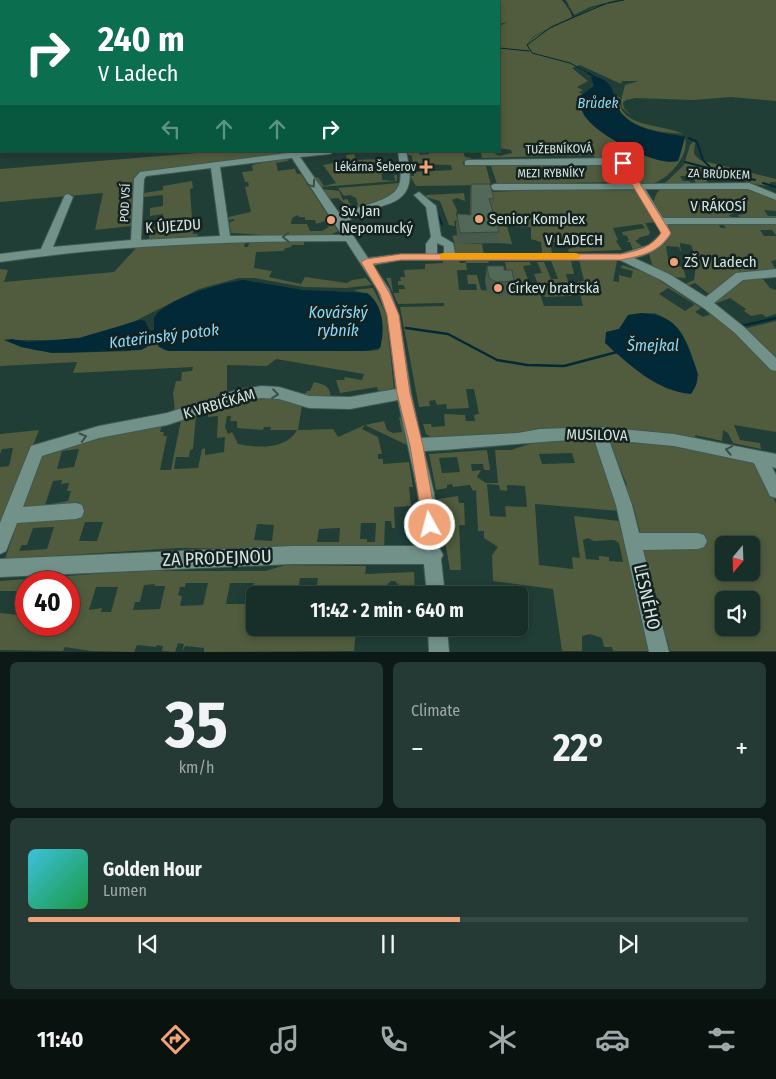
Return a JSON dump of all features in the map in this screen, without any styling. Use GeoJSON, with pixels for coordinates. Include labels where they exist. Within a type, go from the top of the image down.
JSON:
{"type":"FeatureCollection","features":[{"type":"Feature","properties":{"kind":"street","name":"POD VSÍ"},"geometry":{"type":"LineString","coordinates":[[136,243],[141,176],[149,172],[311,152]]}},
{"type":"Feature","properties":{"kind":"street"},"geometry":{"type":"LineString","coordinates":[[341,223],[350,214],[388,200],[401,190],[404,183],[402,152]]}},
{"type":"Feature","properties":{"kind":"street"},"geometry":{"type":"LineString","coordinates":[[292,153],[366,262],[391,308],[404,393],[426,493],[434,556],[436,586]]}},
{"type":"Feature","properties":{"kind":"street","name":"TUŽEBNÍKOVÁ"},"geometry":{"type":"LineString","coordinates":[[468,164],[616,161],[624,165],[637,185]]}},
{"type":"Feature","properties":{"kind":"street"},"geometry":{"type":"LineString","coordinates":[[216,165],[226,237]]}},
{"type":"Feature","properties":{"kind":"street"},"geometry":{"type":"LineString","coordinates":[[621,257],[637,254],[660,243],[666,234],[637,185]]}},
{"type":"Feature","properties":{"kind":"street"},"geometry":{"type":"LineString","coordinates":[[647,200],[659,185]]}},
{"type":"Feature","properties":{"kind":"street","name":"MEZI RYBNÍKY"},"geometry":{"type":"LineString","coordinates":[[494,187],[659,185]]}},
{"type":"Feature","properties":{"kind":"street","name":"ZA BRŮDKEM"},"geometry":{"type":"LineString","coordinates":[[659,185],[749,186],[776,197]]}},
{"type":"Feature","properties":{"kind":"street"},"geometry":{"type":"LineString","coordinates":[[419,195],[430,206],[436,237],[431,244],[432,257]]}},
{"type":"Feature","properties":{"kind":"street"},"geometry":{"type":"LineString","coordinates":[[46,251],[68,197]]}},
{"type":"Feature","properties":{"kind":"street","name":"V RÁKOSÍ"},"geometry":{"type":"LineString","coordinates":[[660,221],[776,222]]}},
{"type":"Feature","properties":{"kind":"street","name":"K ÚJEZDU"},"geometry":{"type":"LineString","coordinates":[[0,258],[46,251],[226,237],[348,238]]}},
{"type":"Feature","properties":{"kind":"street"},"geometry":{"type":"LineString","coordinates":[[436,237],[449,245],[450,257]]}},
{"type":"Feature","properties":{"kind":"street","name":"V LADECH"},"geometry":{"type":"LineString","coordinates":[[366,262],[391,258],[432,257],[621,257],[652,270],[705,304],[735,326],[776,366]]}},
{"type":"Feature","properties":{"kind":"street"},"geometry":{"type":"LineString","coordinates":[[705,304],[740,276],[776,273]]}},
{"type":"Feature","properties":{"kind":"street","name":"K VRBIČKÁM"},"geometry":{"type":"LineString","coordinates":[[11,516],[36,451],[99,432],[167,419],[237,396],[261,392],[279,394],[309,402],[350,402],[404,393]]}},
{"type":"Feature","properties":{"kind":"street","name":"MUSILOVA"},"geometry":{"type":"LineString","coordinates":[[416,446],[518,439],[540,435],[599,433],[674,440],[776,461]]}},
{"type":"Feature","properties":{"kind":"street","name":"LESNÉHO"},"geometry":{"type":"LineString","coordinates":[[599,433],[621,496],[634,542],[660,652]]}},
{"type":"Feature","properties":{"kind":"street"},"geometry":{"type":"LineString","coordinates":[[758,456],[776,491]]}},
{"type":"Feature","properties":{"kind":"street"},"geometry":{"type":"LineString","coordinates":[[0,545],[11,516],[76,511]]}},
{"type":"Feature","properties":{"kind":"street","name":"LESNÉHO"},"geometry":{"type":"LineString","coordinates":[[634,542],[698,540]]}},
{"type":"Feature","properties":{"kind":"street","name":"ZA PRODEJNOU"},"geometry":{"type":"LineString","coordinates":[[0,568],[292,555],[434,556]]}},
{"type":"Feature","properties":{"kind":"street"},"geometry":{"type":"LineString","coordinates":[[438,636],[439,652]]}},
{"type":"Feature","properties":{"kind":"green space"},"geometry":{"type":"Polygon","coordinates":[[[500,0],[562,0],[569,7],[572,17],[534,36],[527,44],[535,36],[593,8],[622,0],[776,0],[776,101],[731,97],[694,100],[635,98],[626,100],[623,103],[624,108],[632,116],[622,108],[621,100],[625,85],[639,81],[622,81],[621,84],[580,65],[572,68],[588,81],[577,87],[583,90],[578,93],[582,93],[580,104],[587,116],[600,129],[617,141],[635,151],[668,161],[679,159],[685,137],[685,150],[674,169],[663,179],[655,183],[641,183],[621,157],[596,159],[593,155],[482,158],[481,152],[493,152],[499,156],[512,153],[511,150],[500,148],[500,26],[508,22],[500,24],[500,0]]]}},
{"type":"Feature","properties":{"kind":"green space"},"geometry":{"type":"Polygon","coordinates":[[[566,0],[617,0],[590,7],[574,15],[566,0]]]}},
{"type":"Feature","properties":{"kind":"green space"},"geometry":{"type":"Polygon","coordinates":[[[615,96],[620,97],[621,107],[633,120],[683,134],[659,131],[636,124],[618,108],[615,96]]]}},
{"type":"Feature","properties":{"kind":"green space"},"geometry":{"type":"Polygon","coordinates":[[[695,140],[694,154],[700,160],[776,179],[776,182],[770,182],[769,186],[753,184],[725,174],[727,178],[721,178],[720,173],[705,169],[707,172],[701,173],[708,183],[696,184],[693,176],[680,176],[683,181],[691,183],[665,183],[684,165],[690,145],[695,140]]]}},
{"type":"Feature","properties":{"kind":"green space"},"geometry":{"type":"Polygon","coordinates":[[[210,152],[288,152],[284,155],[146,171],[134,190],[131,226],[95,230],[103,193],[0,202],[0,169],[210,152]]]}},
{"type":"Feature","properties":{"kind":"green space"},"geometry":{"type":"Polygon","coordinates":[[[409,152],[419,152],[420,155],[429,154],[429,152],[463,152],[465,157],[472,158],[463,162],[464,166],[486,166],[491,185],[416,186],[410,176],[414,176],[414,172],[452,170],[451,165],[413,164],[412,156],[407,154],[409,152]]]}},
{"type":"Feature","properties":{"kind":"green space"},"geometry":{"type":"Polygon","coordinates":[[[354,154],[356,160],[381,159],[382,180],[395,181],[394,175],[397,175],[397,181],[320,187],[314,178],[318,177],[324,186],[336,183],[323,165],[347,161],[346,155],[354,154]]]}},
{"type":"Feature","properties":{"kind":"green space"},"geometry":{"type":"Polygon","coordinates":[[[287,158],[288,161],[276,163],[278,171],[299,168],[295,169],[297,174],[301,174],[338,231],[331,235],[231,233],[229,222],[234,221],[234,219],[229,220],[228,217],[251,212],[245,187],[249,186],[248,182],[245,182],[242,172],[253,171],[252,165],[287,158]],[[298,215],[292,218],[291,224],[307,224],[310,231],[322,231],[329,227],[325,221],[316,224],[315,220],[305,220],[305,217],[299,217],[298,215]]]}},
{"type":"Feature","properties":{"kind":"green space"},"geometry":{"type":"Polygon","coordinates":[[[621,164],[629,182],[497,184],[491,166],[621,164]]]}},
{"type":"Feature","properties":{"kind":"green space"},"geometry":{"type":"Polygon","coordinates":[[[192,181],[193,188],[190,189],[193,234],[198,234],[197,237],[149,240],[149,228],[163,226],[163,214],[150,216],[150,208],[163,206],[163,195],[144,197],[144,193],[163,190],[163,186],[192,181]]]}},
{"type":"Feature","properties":{"kind":"green space"},"geometry":{"type":"Polygon","coordinates":[[[400,183],[396,190],[382,199],[338,212],[345,208],[343,205],[345,204],[338,198],[328,199],[322,189],[339,191],[343,200],[347,199],[352,207],[358,205],[356,198],[350,195],[344,196],[338,188],[400,183]]]}},
{"type":"Feature","properties":{"kind":"green space"},"geometry":{"type":"Polygon","coordinates":[[[637,188],[658,222],[645,223],[650,232],[649,235],[638,238],[635,241],[642,246],[633,250],[630,242],[626,242],[629,240],[627,236],[623,235],[622,232],[645,228],[642,224],[613,228],[618,240],[616,241],[622,250],[569,252],[568,249],[572,248],[569,241],[561,238],[560,234],[554,234],[556,242],[550,242],[552,253],[542,253],[541,242],[531,239],[531,227],[507,226],[512,244],[498,243],[482,192],[637,188]]]}},
{"type":"Feature","properties":{"kind":"green space"},"geometry":{"type":"Polygon","coordinates":[[[751,188],[776,200],[776,211],[764,210],[768,216],[776,216],[776,220],[741,220],[738,215],[745,214],[741,208],[728,206],[733,214],[729,215],[733,220],[666,219],[657,213],[654,206],[655,197],[660,189],[751,188]]]}},
{"type":"Feature","properties":{"kind":"green space"},"geometry":{"type":"Polygon","coordinates":[[[464,193],[465,201],[457,198],[452,200],[457,210],[456,216],[459,220],[454,221],[455,226],[449,225],[440,201],[425,197],[427,195],[464,193]]]}},
{"type":"Feature","properties":{"kind":"green space"},"geometry":{"type":"Polygon","coordinates":[[[671,223],[718,224],[721,228],[726,228],[723,224],[776,224],[776,235],[772,230],[760,230],[764,236],[776,236],[776,260],[771,261],[776,270],[737,272],[709,294],[695,283],[688,286],[685,284],[694,280],[696,265],[699,266],[699,260],[696,259],[691,245],[680,243],[681,253],[679,247],[666,246],[669,265],[683,267],[686,278],[672,277],[652,265],[649,253],[666,243],[670,236],[667,226],[671,223]]]}},
{"type":"Feature","properties":{"kind":"green space"},"geometry":{"type":"Polygon","coordinates":[[[457,235],[459,244],[482,244],[484,255],[453,255],[451,244],[455,244],[452,236],[457,235]]]}},
{"type":"Feature","properties":{"kind":"green space"},"geometry":{"type":"Polygon","coordinates":[[[246,240],[244,247],[248,247],[250,240],[304,240],[304,245],[292,245],[283,251],[256,252],[254,268],[272,271],[269,277],[301,284],[305,277],[347,283],[352,280],[366,278],[372,285],[346,288],[304,287],[254,278],[239,278],[199,289],[135,321],[90,337],[61,340],[7,340],[34,350],[67,353],[130,351],[155,338],[163,349],[168,351],[378,350],[381,346],[380,313],[370,295],[353,290],[373,288],[386,314],[394,389],[391,392],[379,394],[377,387],[340,393],[336,380],[345,380],[344,377],[362,380],[364,374],[276,359],[267,366],[227,365],[227,393],[175,412],[173,393],[176,381],[181,381],[182,372],[192,371],[193,367],[73,373],[77,362],[0,366],[0,269],[8,270],[4,282],[114,272],[137,247],[246,240]]]}},
{"type":"Feature","properties":{"kind":"green space"},"geometry":{"type":"Polygon","coordinates":[[[606,259],[617,261],[613,281],[619,282],[619,275],[631,278],[633,271],[621,268],[622,265],[650,274],[701,308],[695,312],[703,317],[711,314],[728,325],[776,372],[776,432],[734,425],[740,440],[760,443],[761,449],[733,443],[728,433],[723,430],[722,441],[695,435],[696,440],[521,436],[433,438],[426,434],[423,424],[431,424],[432,427],[445,426],[444,414],[465,415],[466,421],[475,421],[474,415],[479,414],[474,389],[466,389],[469,408],[447,409],[446,404],[437,405],[435,400],[429,401],[430,406],[419,407],[400,307],[444,306],[444,303],[398,304],[386,278],[391,278],[393,293],[399,293],[399,289],[405,289],[404,285],[398,285],[398,281],[401,281],[400,277],[405,277],[404,270],[425,269],[425,264],[443,263],[443,260],[458,260],[460,263],[465,263],[467,260],[488,260],[489,263],[466,263],[467,270],[457,270],[459,290],[477,290],[476,284],[468,284],[467,275],[477,275],[481,290],[497,295],[505,295],[511,293],[505,262],[530,262],[531,265],[523,266],[531,288],[539,287],[534,274],[542,273],[537,262],[544,262],[551,279],[558,279],[551,261],[571,260],[574,274],[566,274],[572,296],[545,297],[543,291],[539,291],[544,306],[583,306],[580,293],[602,294],[600,286],[577,285],[577,282],[584,281],[579,260],[606,259]],[[668,288],[659,294],[685,311],[694,305],[694,304],[668,288]],[[655,313],[629,315],[619,329],[607,332],[699,376],[685,339],[674,325],[655,313]]]}},
{"type":"Feature","properties":{"kind":"green space"},"geometry":{"type":"Polygon","coordinates":[[[776,277],[763,279],[770,288],[776,290],[776,314],[766,317],[762,314],[751,316],[744,311],[746,309],[730,298],[712,305],[744,279],[776,277]]]}},
{"type":"Feature","properties":{"kind":"green space"},"geometry":{"type":"Polygon","coordinates":[[[776,321],[776,361],[743,329],[776,321]]]}},
{"type":"Feature","properties":{"kind":"green space"},"geometry":{"type":"Polygon","coordinates":[[[314,382],[327,387],[330,391],[331,399],[303,397],[307,391],[310,391],[314,382]]]}},
{"type":"Feature","properties":{"kind":"green space"},"geometry":{"type":"Polygon","coordinates":[[[275,396],[302,405],[298,430],[333,429],[338,437],[365,425],[362,429],[378,437],[382,454],[378,454],[378,459],[383,459],[383,464],[409,462],[413,487],[409,487],[411,506],[394,507],[395,528],[392,528],[391,521],[385,521],[384,551],[179,548],[5,559],[42,452],[98,435],[163,423],[160,432],[164,432],[163,436],[167,436],[160,470],[171,470],[181,420],[196,416],[193,449],[190,450],[189,457],[176,457],[174,469],[198,468],[202,449],[205,448],[205,455],[224,452],[225,437],[217,438],[218,416],[208,417],[208,412],[232,405],[233,400],[275,396]],[[227,416],[225,427],[228,434],[232,432],[238,444],[262,447],[286,441],[297,430],[270,430],[271,427],[264,427],[263,430],[237,428],[237,421],[230,421],[231,416],[227,416]],[[79,449],[62,451],[57,469],[74,467],[79,449]],[[62,480],[53,481],[45,505],[68,501],[71,491],[67,491],[69,483],[61,484],[62,480]],[[85,522],[79,541],[97,541],[103,522],[85,522]],[[361,523],[360,539],[367,539],[367,542],[375,542],[376,523],[361,523]],[[257,524],[254,540],[272,541],[274,525],[257,524]],[[54,527],[33,528],[27,545],[22,545],[19,551],[47,549],[54,527]],[[340,528],[319,529],[317,542],[339,542],[340,528]]]}},
{"type":"Feature","properties":{"kind":"green space"},"geometry":{"type":"Polygon","coordinates":[[[399,417],[401,417],[409,446],[365,425],[384,421],[387,430],[393,433],[402,432],[399,417]]]}},
{"type":"Feature","properties":{"kind":"green space"},"geometry":{"type":"Polygon","coordinates":[[[39,430],[0,531],[0,467],[9,466],[13,448],[2,449],[0,454],[0,434],[39,430]]]}},
{"type":"Feature","properties":{"kind":"green space"},"geometry":{"type":"Polygon","coordinates":[[[591,439],[595,442],[619,511],[535,504],[539,565],[573,569],[572,557],[580,558],[574,516],[619,521],[649,651],[613,651],[612,647],[604,647],[602,638],[590,634],[582,636],[582,651],[562,651],[553,589],[493,581],[492,555],[498,547],[484,538],[484,531],[478,531],[476,490],[473,491],[470,485],[453,487],[452,484],[447,485],[447,488],[436,490],[429,454],[487,450],[490,470],[484,470],[483,464],[471,464],[472,471],[481,470],[477,477],[486,483],[498,483],[495,450],[511,450],[538,441],[591,439]],[[572,453],[539,454],[542,464],[575,463],[572,453]],[[457,457],[439,458],[442,473],[460,472],[457,457]],[[487,484],[490,516],[506,517],[505,506],[527,507],[525,486],[507,485],[507,491],[500,490],[499,485],[487,484]],[[588,538],[583,540],[586,559],[599,560],[599,556],[609,557],[609,561],[623,562],[619,543],[614,540],[594,541],[588,538]]]}},
{"type":"Feature","properties":{"kind":"green space"},"geometry":{"type":"Polygon","coordinates":[[[607,441],[684,447],[756,462],[776,503],[776,651],[670,651],[667,639],[660,639],[651,599],[657,599],[653,583],[647,582],[641,536],[633,504],[629,504],[623,487],[627,485],[620,468],[615,468],[607,441]]]}},
{"type":"Feature","properties":{"kind":"green space"},"geometry":{"type":"Polygon","coordinates":[[[458,496],[459,503],[464,503],[465,525],[459,525],[461,570],[450,570],[438,499],[458,496]]]}},
{"type":"Feature","properties":{"kind":"green space"},"geometry":{"type":"Polygon","coordinates":[[[286,565],[366,566],[365,574],[414,572],[415,586],[400,586],[395,581],[391,581],[386,586],[317,586],[318,578],[300,578],[299,586],[253,586],[254,583],[230,583],[226,604],[246,604],[246,636],[355,636],[354,651],[204,652],[204,648],[185,646],[182,652],[184,644],[178,643],[175,652],[162,651],[163,646],[157,645],[156,647],[137,645],[134,652],[91,651],[65,647],[63,651],[0,650],[0,613],[15,615],[15,636],[80,636],[80,575],[133,571],[265,571],[286,565]],[[186,583],[185,587],[180,587],[178,595],[182,596],[180,606],[203,605],[208,583],[186,583]],[[155,584],[144,585],[140,602],[135,602],[133,610],[160,609],[165,586],[154,586],[155,584]],[[96,587],[89,610],[102,608],[101,612],[111,612],[118,587],[96,587]]]}},
{"type":"Feature","properties":{"kind":"green space"},"geometry":{"type":"Polygon","coordinates":[[[15,580],[15,591],[0,591],[0,581],[15,580]]]}},
{"type":"Feature","properties":{"kind":"water","name":"Brůdek"},"geometry":{"type":"Polygon","coordinates":[[[594,76],[608,83],[612,88],[620,112],[631,122],[653,131],[685,137],[678,161],[668,162],[629,149],[604,134],[587,119],[582,112],[579,97],[594,86],[591,77],[594,76]]]}},
{"type":"Feature","properties":{"kind":"water","name":"Kovářský rybník"},"geometry":{"type":"Polygon","coordinates":[[[243,280],[303,290],[367,293],[377,304],[382,318],[383,326],[380,348],[364,351],[168,351],[159,347],[154,338],[150,339],[147,347],[141,350],[52,353],[21,347],[4,340],[12,339],[28,342],[79,338],[140,320],[145,321],[150,331],[154,330],[154,318],[169,304],[208,288],[243,280]]]}},
{"type":"Feature","properties":{"kind":"water","name":"Šmejkal"},"geometry":{"type":"Polygon","coordinates":[[[652,314],[669,320],[680,332],[697,372],[696,385],[691,394],[679,392],[655,383],[605,343],[606,332],[619,329],[628,315],[652,314]]]}},
{"type":"Feature","properties":{"kind":"building","name":"Senior Komplex"},"geometry":{"type":"Polygon","coordinates":[[[471,184],[490,184],[494,198],[489,199],[499,232],[460,233],[457,214],[471,215],[471,184]]]}},
{"type":"Feature","properties":{"kind":"building"},"geometry":{"type":"Polygon","coordinates":[[[487,266],[504,266],[504,270],[512,270],[514,281],[496,282],[489,278],[487,266]]]}},
{"type":"Feature","properties":{"kind":"waterway"},"geometry":{"type":"LineString","coordinates":[[563,0],[574,16]]}},
{"type":"Feature","properties":{"kind":"waterway"},"geometry":{"type":"LineString","coordinates":[[608,3],[624,0]]}},
{"type":"Feature","properties":{"kind":"waterway"},"geometry":{"type":"LineString","coordinates":[[590,74],[570,63],[532,53],[527,45],[551,27],[605,4]]}},
{"type":"Feature","properties":{"kind":"waterway"},"geometry":{"type":"LineString","coordinates":[[500,48],[529,51]]}},
{"type":"Feature","properties":{"kind":"waterway"},"geometry":{"type":"LineString","coordinates":[[588,73],[595,77]]}},
{"type":"Feature","properties":{"kind":"waterway"},"geometry":{"type":"LineString","coordinates":[[689,138],[697,142],[703,160],[710,167]]}},
{"type":"Feature","properties":{"kind":"waterway"},"geometry":{"type":"LineString","coordinates":[[685,162],[755,180]]}},
{"type":"Feature","properties":{"kind":"waterway"},"geometry":{"type":"LineString","coordinates":[[763,183],[776,187]]}},
{"type":"Feature","properties":{"kind":"waterway"},"geometry":{"type":"LineString","coordinates":[[436,211],[442,224]]}},
{"type":"Feature","properties":{"kind":"waterway","name":"Kateřinský potok"},"geometry":{"type":"LineString","coordinates":[[741,326],[776,318]]}},
{"type":"Feature","properties":{"kind":"waterway","name":"Kateřinský potok"},"geometry":{"type":"LineString","coordinates":[[406,328],[448,334],[497,360],[527,365],[564,366],[617,352]]}},
{"type":"Feature","properties":{"kind":"slow traffic"},"geometry":{"type":"LineString","coordinates":[[443,257],[576,256]]}},
{"type":"Feature","properties":{"kind":"place","name":"Lékárna Šeberov"},"geometry":{"type":"Point","coordinates":[426,167]}},
{"type":"Feature","properties":{"kind":"place","name":"Senior Komplex"},"geometry":{"type":"Point","coordinates":[479,219]}},
{"type":"Feature","properties":{"kind":"place","name":"Sv. Jan Nepomucký"},"geometry":{"type":"Point","coordinates":[331,220]}},
{"type":"Feature","properties":{"kind":"place","name":"ZŠ V Ladech"},"geometry":{"type":"Point","coordinates":[674,262]}},
{"type":"Feature","properties":{"kind":"place","name":"Církev bratrská"},"geometry":{"type":"Point","coordinates":[498,288]}},
{"type":"Feature","properties":{"kind":"route"},"geometry":{"type":"LineString","coordinates":[[430,525],[426,493],[401,376],[393,315],[385,294],[366,262],[401,257],[621,257],[637,254],[660,243],[666,236],[666,233],[623,163]]}}]}
